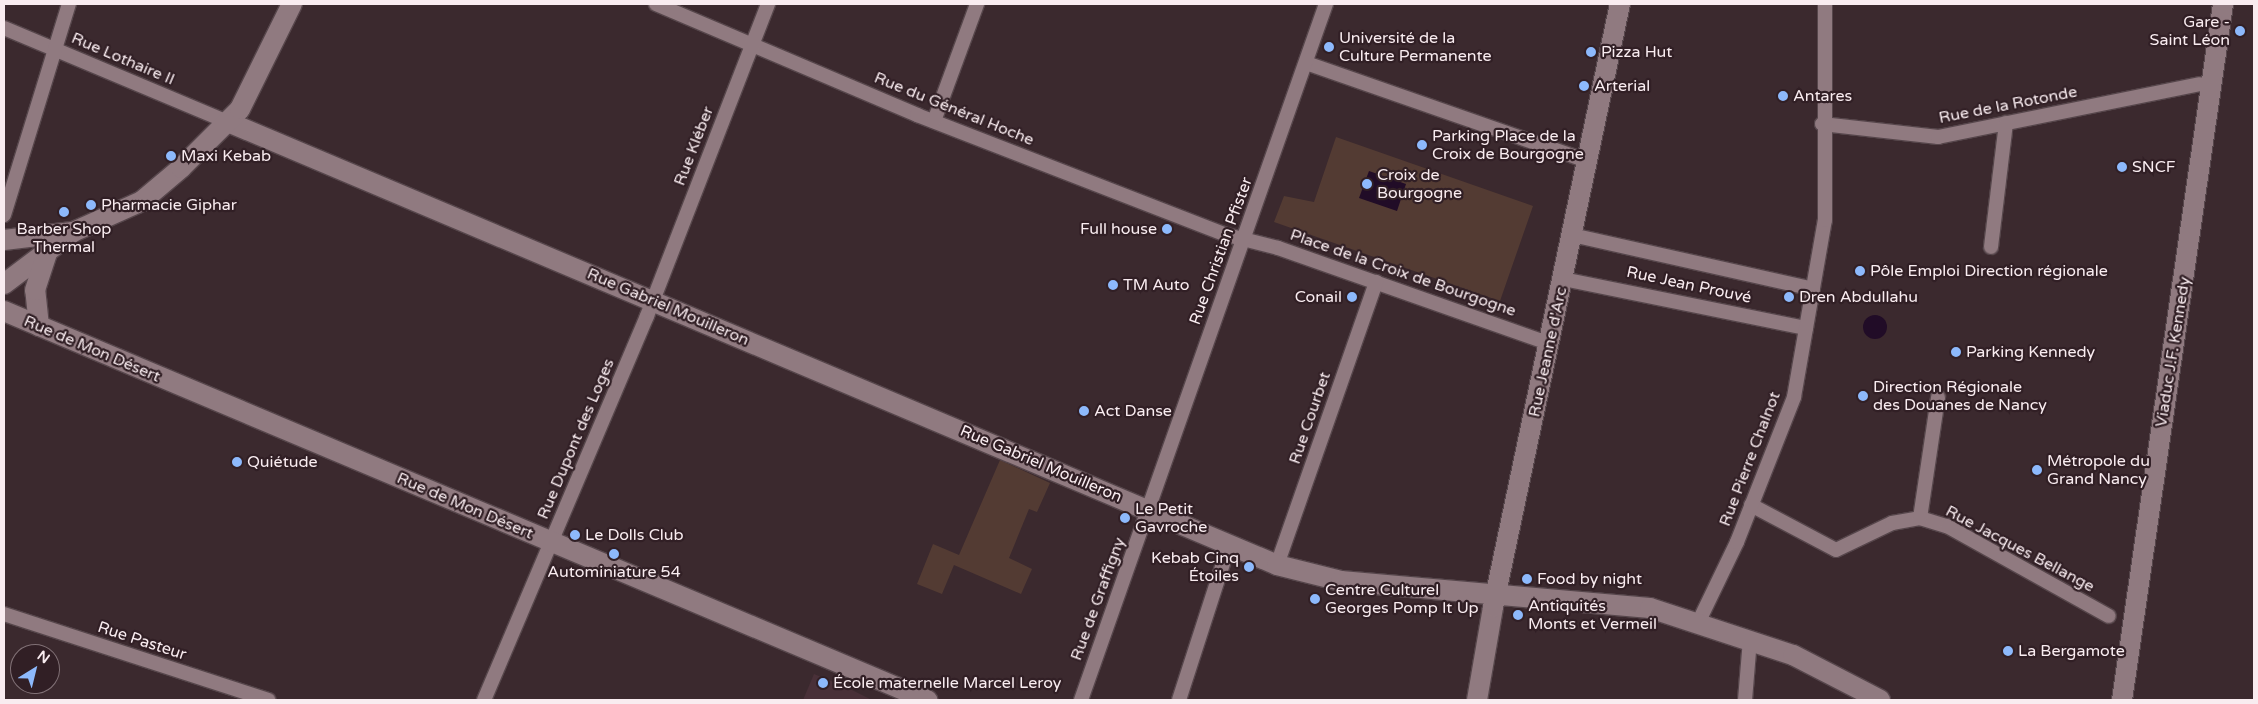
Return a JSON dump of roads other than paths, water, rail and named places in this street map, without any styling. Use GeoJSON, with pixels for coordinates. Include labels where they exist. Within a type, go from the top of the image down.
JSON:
{"type":"FeatureCollection","features":[{"type":"Feature","properties":{"kind":"main road"},"geometry":{"type":"LineString","coordinates":[[4,284],[73,232],[142,201],[228,122],[240,109],[292,4]]}},
{"type":"Feature","properties":{"kind":"main road","name":"Rue Jeanne d'Arc"},"geometry":{"type":"LineString","coordinates":[[1477,700],[1495,596],[1550,344],[1620,4]]}},
{"type":"Feature","properties":{"kind":"main road","name":"Viaduc J.F. Kennedy"},"geometry":{"type":"LineString","coordinates":[[2122,700],[2223,4]]}},
{"type":"Feature","properties":{"kind":"main road","name":"Rue Gabriel Mouilleron"},"geometry":{"type":"LineString","coordinates":[[228,122],[1277,565],[1341,581],[1495,596],[1617,603],[1699,621],[1793,655],[1880,700]]}},
{"type":"Feature","properties":{"kind":"main road"},"geometry":{"type":"LineString","coordinates":[[4,240],[73,232]]}},
{"type":"Feature","properties":{"kind":"main road"},"geometry":{"type":"LineString","coordinates":[[39,326],[35,290],[48,250]]}},
{"type":"Feature","properties":{"kind":"main road","name":"Rue de Mon Désert"},"geometry":{"type":"LineString","coordinates":[[4,311],[927,700]]}},
{"type":"Feature","properties":{"kind":"street"},"geometry":{"type":"LineString","coordinates":[[4,215],[69,4]]}},
{"type":"Feature","properties":{"kind":"street","name":"Rue du Général Hoche"},"geometry":{"type":"LineString","coordinates":[[656,4],[934,121],[1242,241]]}},
{"type":"Feature","properties":{"kind":"street","name":"Rue Kléber"},"geometry":{"type":"LineString","coordinates":[[653,301],[768,4]]}},
{"type":"Feature","properties":{"kind":"street"},"geometry":{"type":"LineString","coordinates":[[934,121],[977,4]]}},
{"type":"Feature","properties":{"kind":"street","name":"Rue Christian Pfister"},"geometry":{"type":"LineString","coordinates":[[1148,510],[1326,4]]}},
{"type":"Feature","properties":{"kind":"street","name":"Rue Pierre Chalnot"},"geometry":{"type":"LineString","coordinates":[[1699,621],[1751,505],[1794,397],[1825,220],[1822,124],[1825,4]]}},
{"type":"Feature","properties":{"kind":"street","name":"Rue Lothaire II"},"geometry":{"type":"LineString","coordinates":[[4,28],[228,122]]}},
{"type":"Feature","properties":{"kind":"street"},"geometry":{"type":"LineString","coordinates":[[1306,63],[1587,161]]}},
{"type":"Feature","properties":{"kind":"street","name":"Rue de la Rotonde"},"geometry":{"type":"LineString","coordinates":[[1822,124],[1938,138],[2200,84]]}},
{"type":"Feature","properties":{"kind":"street"},"geometry":{"type":"LineString","coordinates":[[1990,247],[2006,123]]}},
{"type":"Feature","properties":{"kind":"street","name":"Rue Jean Prouvé"},"geometry":{"type":"LineString","coordinates":[[1572,235],[1813,289]]}},
{"type":"Feature","properties":{"kind":"street","name":"Place de la Croix de Bourgogne"},"geometry":{"type":"LineString","coordinates":[[1242,241],[1376,282],[1550,344]]}},
{"type":"Feature","properties":{"kind":"street","name":"Rue Jean Prouvé"},"geometry":{"type":"LineString","coordinates":[[1563,279],[1806,328]]}},
{"type":"Feature","properties":{"kind":"street","name":"Rue Courbet"},"geometry":{"type":"LineString","coordinates":[[1277,565],[1376,282]]}},
{"type":"Feature","properties":{"kind":"street","name":"Rue Dupont des Loges"},"geometry":{"type":"LineString","coordinates":[[484,700],[653,301]]}},
{"type":"Feature","properties":{"kind":"street"},"geometry":{"type":"LineString","coordinates":[[1920,518],[1938,396]]}},
{"type":"Feature","properties":{"kind":"street","name":"Rue Jacques Bellange"},"geometry":{"type":"LineString","coordinates":[[1751,505],[1836,550],[1892,523],[1920,518],[1947,526],[2110,616]]}},
{"type":"Feature","properties":{"kind":"street","name":"Rue de Graffigny"},"geometry":{"type":"LineString","coordinates":[[1080,700],[1148,510]]}},
{"type":"Feature","properties":{"kind":"street"},"geometry":{"type":"LineString","coordinates":[[1179,700],[1229,545]]}},
{"type":"Feature","properties":{"kind":"street","name":"Rue Pasteur"},"geometry":{"type":"LineString","coordinates":[[4,614],[268,700]]}},
{"type":"Feature","properties":{"kind":"street"},"geometry":{"type":"LineString","coordinates":[[1745,700],[1750,640]]}},
{"type":"Feature","properties":{"kind":"place","name":"Gare - Saint Léon"},"geometry":{"type":"Point","coordinates":[2240,31]}},
{"type":"Feature","properties":{"kind":"place","name":"Université de la Culture Permanente"},"geometry":{"type":"Point","coordinates":[1329,47]}},
{"type":"Feature","properties":{"kind":"place","name":"Pizza Hut"},"geometry":{"type":"Point","coordinates":[1591,52]}},
{"type":"Feature","properties":{"kind":"place","name":"Arterial"},"geometry":{"type":"Point","coordinates":[1584,86]}},
{"type":"Feature","properties":{"kind":"place","name":"Antares"},"geometry":{"type":"Point","coordinates":[1783,96]}},
{"type":"Feature","properties":{"kind":"place","name":"Parking Place de la Croix de Bourgogne"},"geometry":{"type":"Point","coordinates":[1422,145]}},
{"type":"Feature","properties":{"kind":"place","name":"Maxi Kebab"},"geometry":{"type":"Point","coordinates":[171,156]}},
{"type":"Feature","properties":{"kind":"place","name":"SNCF"},"geometry":{"type":"Point","coordinates":[2122,167]}},
{"type":"Feature","properties":{"kind":"place","name":"Croix de Bourgogne"},"geometry":{"type":"Point","coordinates":[1367,184]}},
{"type":"Feature","properties":{"kind":"place","name":"Pharmacie Giphar"},"geometry":{"type":"Point","coordinates":[91,205]}},
{"type":"Feature","properties":{"kind":"place","name":"Barber Shop Thermal"},"geometry":{"type":"Point","coordinates":[64,212]}},
{"type":"Feature","properties":{"kind":"place","name":"Full house"},"geometry":{"type":"Point","coordinates":[1167,229]}},
{"type":"Feature","properties":{"kind":"place","name":"Pôle Emploi Direction régionale"},"geometry":{"type":"Point","coordinates":[1860,271]}},
{"type":"Feature","properties":{"kind":"place","name":"TM Auto"},"geometry":{"type":"Point","coordinates":[1113,285]}},
{"type":"Feature","properties":{"kind":"place","name":"Conail"},"geometry":{"type":"Point","coordinates":[1352,297]}},
{"type":"Feature","properties":{"kind":"place","name":"Dren Abdullahu"},"geometry":{"type":"Point","coordinates":[1789,297]}},
{"type":"Feature","properties":{"kind":"place","name":"Parking Kennedy"},"geometry":{"type":"Point","coordinates":[1956,352]}},
{"type":"Feature","properties":{"kind":"place","name":"Direction Régionale des Douanes de Nancy"},"geometry":{"type":"Point","coordinates":[1863,396]}},
{"type":"Feature","properties":{"kind":"place","name":"Act Danse"},"geometry":{"type":"Point","coordinates":[1084,411]}},
{"type":"Feature","properties":{"kind":"place","name":"Quiétude"},"geometry":{"type":"Point","coordinates":[237,462]}},
{"type":"Feature","properties":{"kind":"place","name":"Métropole du Grand Nancy"},"geometry":{"type":"Point","coordinates":[2037,470]}},
{"type":"Feature","properties":{"kind":"place","name":"Le Petit Gavroche"},"geometry":{"type":"Point","coordinates":[1125,518]}},
{"type":"Feature","properties":{"kind":"place","name":"Le Dolls Club"},"geometry":{"type":"Point","coordinates":[575,535]}},
{"type":"Feature","properties":{"kind":"place","name":"Autominiature 54"},"geometry":{"type":"Point","coordinates":[614,554]}},
{"type":"Feature","properties":{"kind":"place","name":"Kebab Cinq Étoiles"},"geometry":{"type":"Point","coordinates":[1249,567]}},
{"type":"Feature","properties":{"kind":"place","name":"Food by night"},"geometry":{"type":"Point","coordinates":[1527,579]}},
{"type":"Feature","properties":{"kind":"place","name":"Centre Culturel Georges Pomp It Up"},"geometry":{"type":"Point","coordinates":[1315,599]}},
{"type":"Feature","properties":{"kind":"place","name":"Antiquités Monts et Vermeil"},"geometry":{"type":"Point","coordinates":[1518,615]}},
{"type":"Feature","properties":{"kind":"place","name":"La Bergamote"},"geometry":{"type":"Point","coordinates":[2008,651]}},
{"type":"Feature","properties":{"kind":"place","name":"École maternelle Marcel Leroy"},"geometry":{"type":"Point","coordinates":[823,683]}}]}
